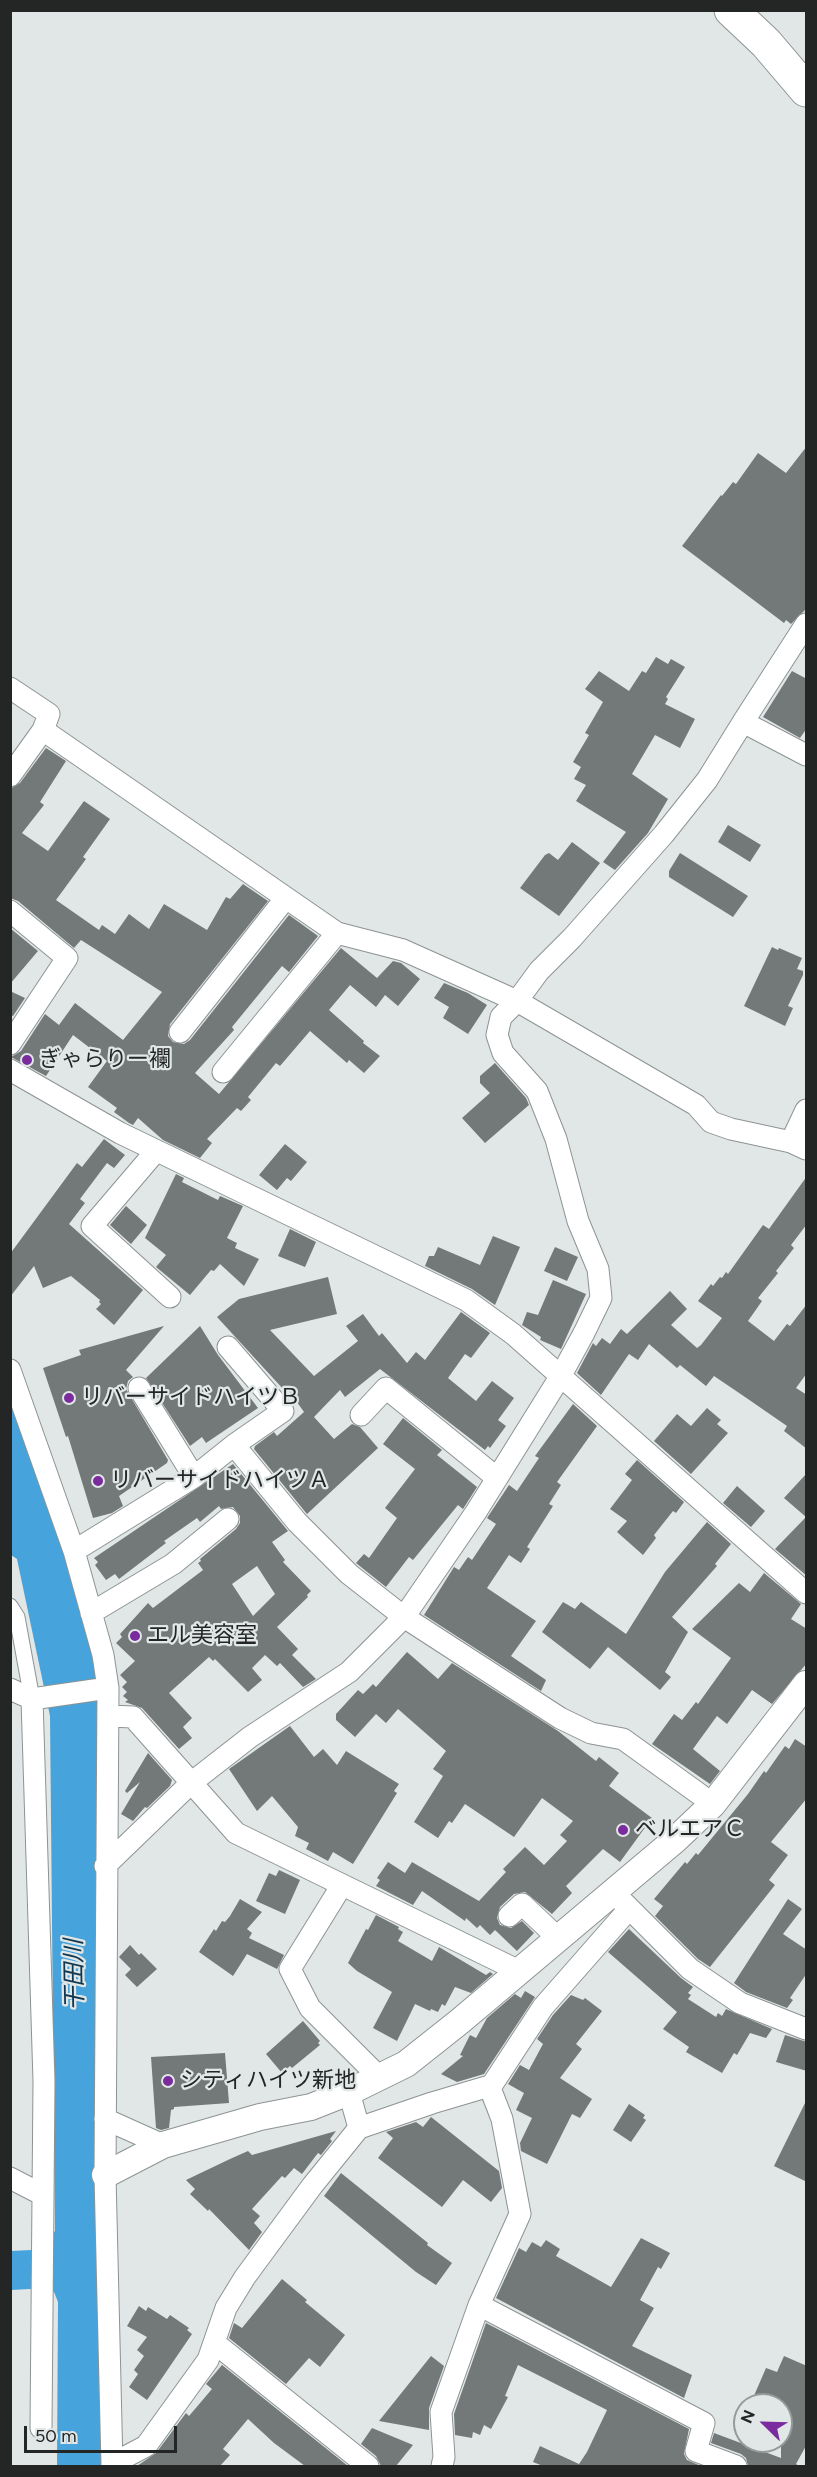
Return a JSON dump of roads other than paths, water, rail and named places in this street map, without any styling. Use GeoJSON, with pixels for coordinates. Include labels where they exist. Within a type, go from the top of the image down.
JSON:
{"type":"FeatureCollection","features":[{"type":"Feature","properties":{"kind":"main road"},"geometry":{"type":"LineString","coordinates":[[730,10],[766,43],[807,90]]}},
{"type":"Feature","properties":{"kind":"street"},"geometry":{"type":"LineString","coordinates":[[105,1866],[191,1783],[250,1737],[349,1672],[404,1617],[497,1478],[560,1377],[601,1298],[598,1269],[578,1221],[556,1139],[537,1092],[503,1053],[497,1035],[501,1017],[517,1001],[539,970],[573,938],[664,834],[706,780],[807,624]]}},
{"type":"Feature","properties":{"kind":"street"},"geometry":{"type":"LineString","coordinates":[[10,688],[49,714],[43,730],[10,776]]}},
{"type":"Feature","properties":{"kind":"street"},"geometry":{"type":"LineString","coordinates":[[743,722],[807,755]]}},
{"type":"Feature","properties":{"kind":"street"},"geometry":{"type":"LineString","coordinates":[[43,730],[337,933],[403,950],[517,1001],[696,1105],[711,1122],[799,1145],[807,1110]]}},
{"type":"Feature","properties":{"kind":"street"},"geometry":{"type":"LineString","coordinates":[[180,1032],[285,899]]}},
{"type":"Feature","properties":{"kind":"street"},"geometry":{"type":"LineString","coordinates":[[10,911],[67,958],[10,1044]]}},
{"type":"Feature","properties":{"kind":"street"},"geometry":{"type":"LineString","coordinates":[[224,1072],[337,933]]}},
{"type":"Feature","properties":{"kind":"street"},"geometry":{"type":"LineString","coordinates":[[10,1070],[120,1133],[466,1300],[513,1334],[807,1593]]}},
{"type":"Feature","properties":{"kind":"street"},"geometry":{"type":"LineString","coordinates":[[156,1150],[92,1226],[170,1297]]}},
{"type":"Feature","properties":{"kind":"street"},"geometry":{"type":"LineString","coordinates":[[74,1551],[194,1477],[234,1445],[283,1411],[228,1347]]}},
{"type":"Feature","properties":{"kind":"street"},"geometry":{"type":"LineString","coordinates":[[10,1370],[74,1551],[103,1655],[103,1689],[109,1716],[105,1866],[105,2175],[112,2465],[147,2446],[208,2360],[226,2308],[245,2277],[312,2186],[359,2128],[432,2103],[486,2087],[490,2088]]}},
{"type":"Feature","properties":{"kind":"street"},"geometry":{"type":"LineString","coordinates":[[361,1415],[386,1388],[497,1478]]}},
{"type":"Feature","properties":{"kind":"street"},"geometry":{"type":"LineString","coordinates":[[139,1389],[194,1477]]}},
{"type":"Feature","properties":{"kind":"street"},"geometry":{"type":"LineString","coordinates":[[234,1445],[297,1522],[349,1574],[404,1617],[560,1718],[591,1733],[623,1739],[712,1804]]}},
{"type":"Feature","properties":{"kind":"street"},"geometry":{"type":"LineString","coordinates":[[91,1613],[173,1564],[228,1520]]}},
{"type":"Feature","properties":{"kind":"street"},"geometry":{"type":"LineString","coordinates":[[10,1606],[17,1617],[35,1698],[44,2081],[40,2428]]}},
{"type":"Feature","properties":{"kind":"street"},"geometry":{"type":"LineString","coordinates":[[490,2088],[543,2007],[621,1900],[675,1840],[712,1804],[807,1684]]}},
{"type":"Feature","properties":{"kind":"street"},"geometry":{"type":"LineString","coordinates":[[10,1689],[35,1698],[103,1689]]}},
{"type":"Feature","properties":{"kind":"street"},"geometry":{"type":"LineString","coordinates":[[109,1716],[133,1717],[236,1833],[519,1971]]}},
{"type":"Feature","properties":{"kind":"street"},"geometry":{"type":"LineString","coordinates":[[342,1885],[290,1969],[310,2008],[380,2077]]}},
{"type":"Feature","properties":{"kind":"street"},"geometry":{"type":"LineString","coordinates":[[105,2175],[163,2145],[260,2117],[311,2108],[405,2064],[558,1938],[621,1900]]}},
{"type":"Feature","properties":{"kind":"street"},"geometry":{"type":"LineString","coordinates":[[621,1900],[690,1969],[740,2003],[807,2029]]}},
{"type":"Feature","properties":{"kind":"street"},"geometry":{"type":"LineString","coordinates":[[508,1916],[522,1904],[558,1938]]}},
{"type":"Feature","properties":{"kind":"street"},"geometry":{"type":"LineString","coordinates":[[442,2466],[444,2457],[441,2412],[479,2306],[520,2214],[502,2119],[490,2088]]}},
{"type":"Feature","properties":{"kind":"street"},"geometry":{"type":"LineString","coordinates":[[349,2092],[359,2128]]}},
{"type":"Feature","properties":{"kind":"street"},"geometry":{"type":"LineString","coordinates":[[105,2120],[163,2145]]}},
{"type":"Feature","properties":{"kind":"street"},"geometry":{"type":"LineString","coordinates":[[10,2178],[43,2195]]}},
{"type":"Feature","properties":{"kind":"street"},"geometry":{"type":"LineString","coordinates":[[479,2306],[704,2423],[696,2451],[736,2466]]}},
{"type":"Feature","properties":{"kind":"street"},"geometry":{"type":"LineString","coordinates":[[214,2344],[356,2463]]}},
{"type":"Feature","properties":{"kind":"water","name":"干田川"},"geometry":{"type":"Polygon","coordinates":[[[10,1385],[83,1602],[100,1676],[106,2466],[57,2466],[58,2302],[54,2292],[48,2288],[11,2290],[11,2251],[31,2250],[47,2241],[55,2231],[50,1716],[17,1559],[11,1555],[10,1385]]]}},
{"type":"Feature","properties":{"kind":"place","name":"ぎゃらりー襴"},"geometry":{"type":"Point","coordinates":[27,1060]}},
{"type":"Feature","properties":{"kind":"place","name":"リバーサイドハイツＢ"},"geometry":{"type":"Point","coordinates":[69,1398]}},
{"type":"Feature","properties":{"kind":"place","name":"リバーサイドハイツＡ"},"geometry":{"type":"Point","coordinates":[98,1481]}},
{"type":"Feature","properties":{"kind":"place","name":"エル美容室"},"geometry":{"type":"Point","coordinates":[135,1636]}},
{"type":"Feature","properties":{"kind":"place","name":"ベルエアＣ"},"geometry":{"type":"Point","coordinates":[623,1830]}},
{"type":"Feature","properties":{"kind":"place","name":"シティハイツ新地"},"geometry":{"type":"Point","coordinates":[168,2081]}}]}
